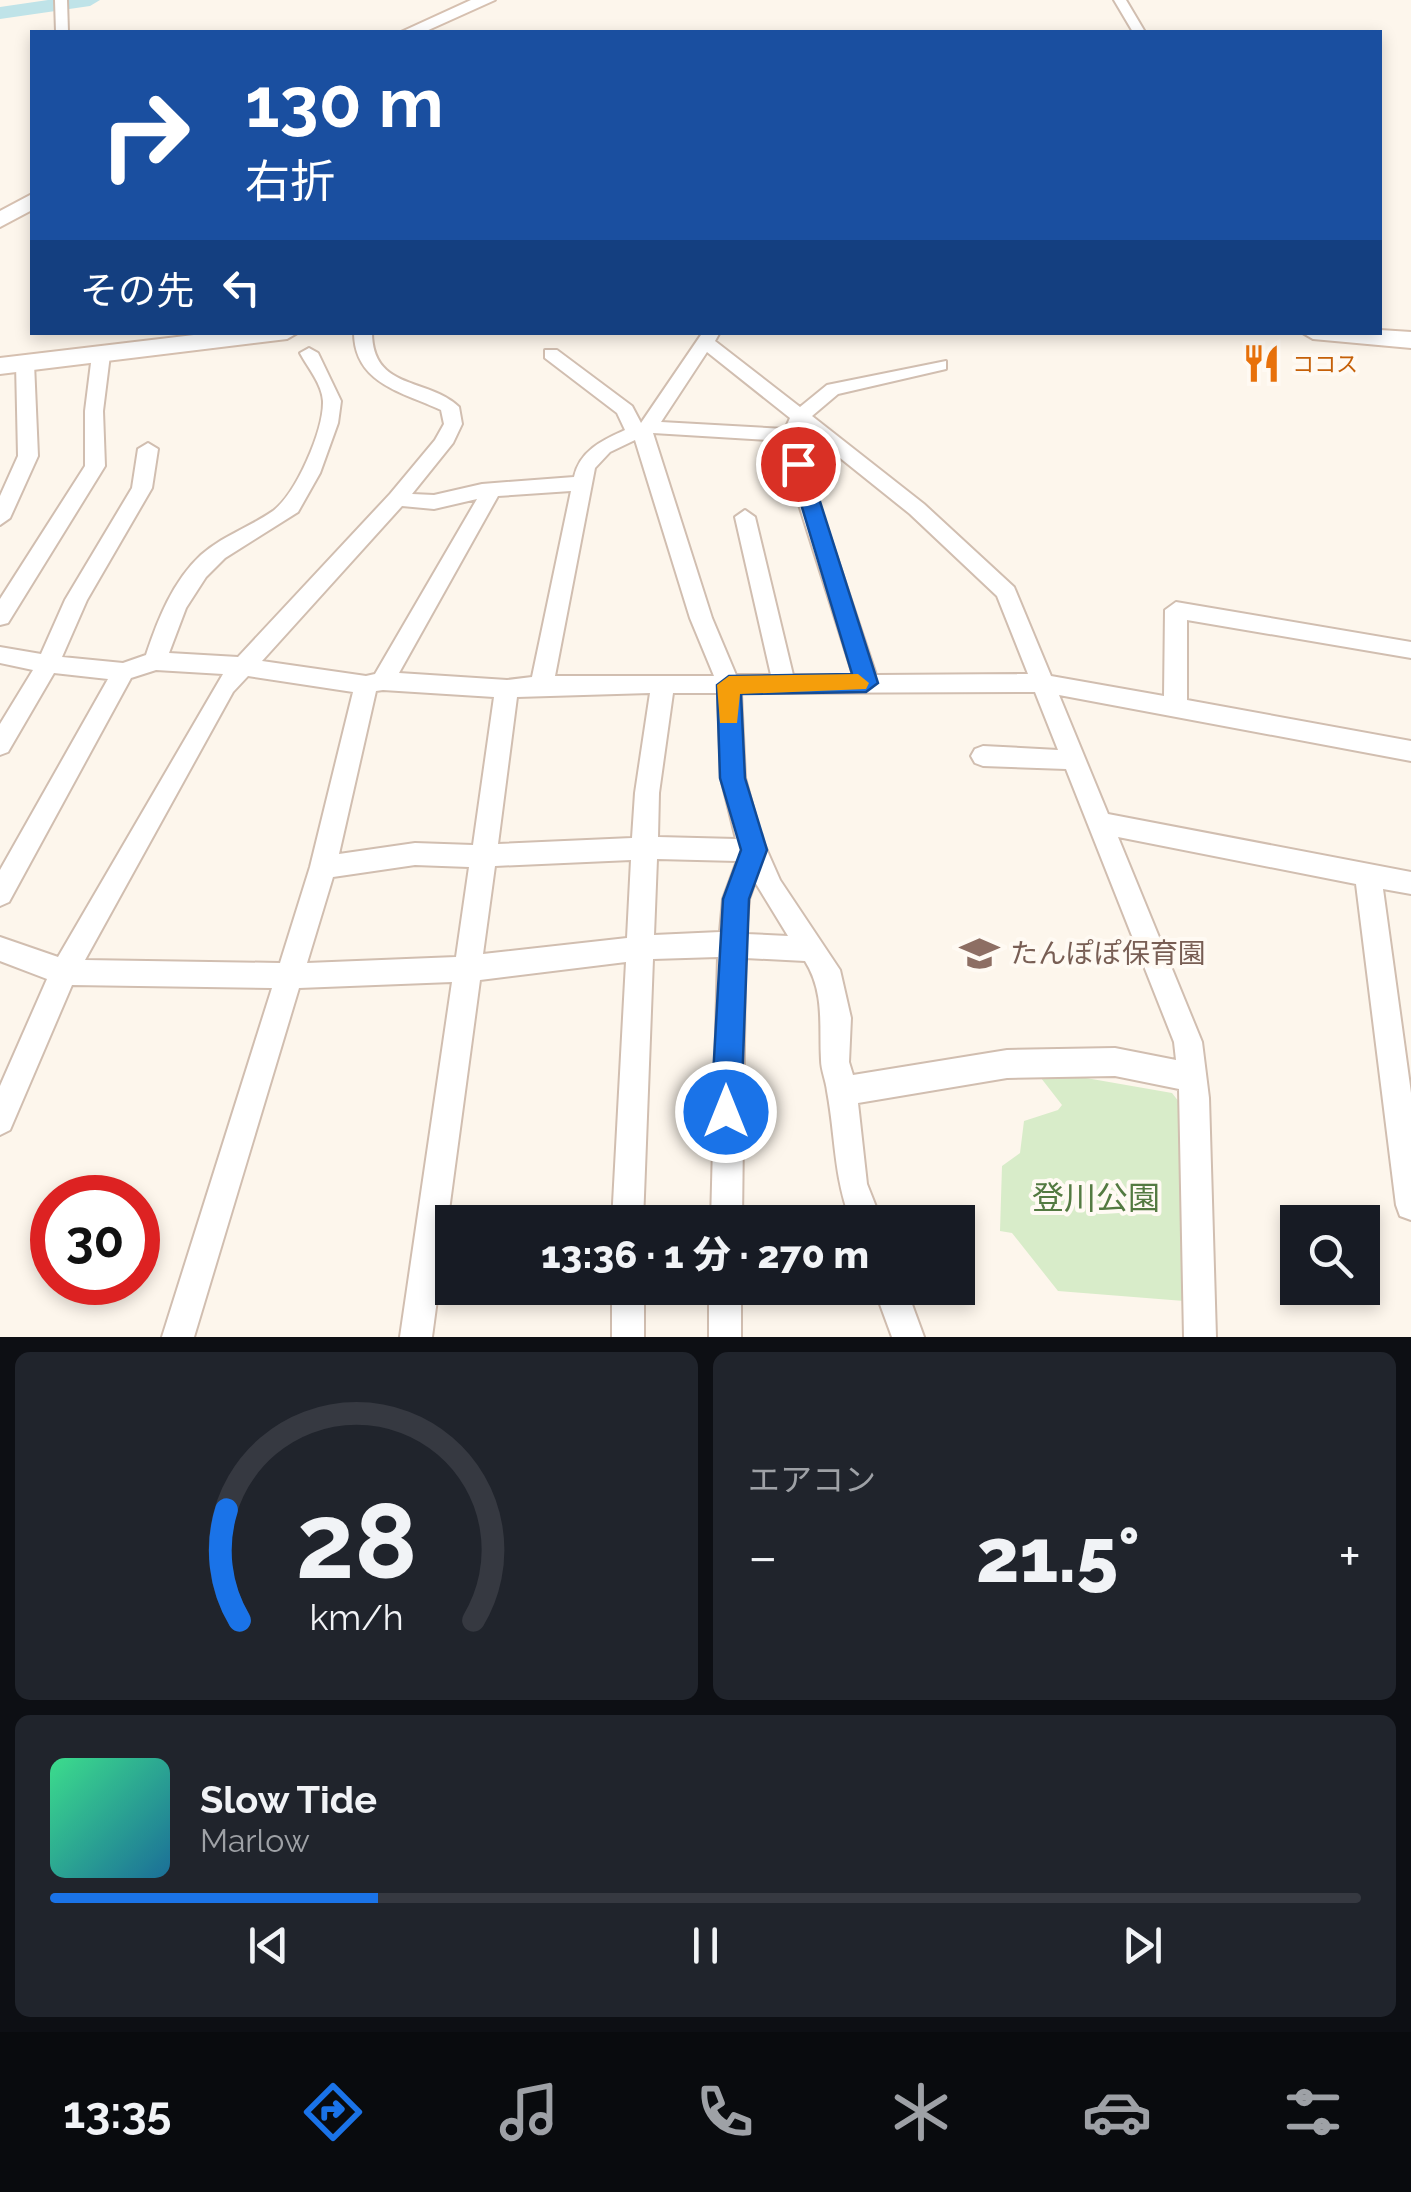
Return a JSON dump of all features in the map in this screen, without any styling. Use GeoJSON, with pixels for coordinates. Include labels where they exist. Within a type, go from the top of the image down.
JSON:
{"type":"FeatureCollection","features":[{"type":"Feature","properties":{"kind":"main road"},"geometry":{"type":"LineString","coordinates":[[425,30],[486,0]]}},
{"type":"Feature","properties":{"kind":"main road"},"geometry":{"type":"LineString","coordinates":[[0,220],[30,202]]}},
{"type":"Feature","properties":{"kind":"main road"},"geometry":{"type":"LineString","coordinates":[[13,364],[262,335]]}},
{"type":"Feature","properties":{"kind":"main road"},"geometry":{"type":"LineString","coordinates":[[1350,335],[1411,340]]}},
{"type":"Feature","properties":{"kind":"street"},"geometry":{"type":"LineString","coordinates":[[1120,0],[1138,30]]}},
{"type":"Feature","properties":{"kind":"street"},"geometry":{"type":"LineString","coordinates":[[61,4],[62,30]]}},
{"type":"Feature","properties":{"kind":"street"},"geometry":{"type":"LineString","coordinates":[[0,1120],[64,972],[224,686],[397,499],[444,443],[453,424],[450,408],[375,376],[362,355],[364,335]]}},
{"type":"Feature","properties":{"kind":"street"},"geometry":{"type":"LineString","coordinates":[[542,685],[586,466],[603,448],[642,428],[709,337],[796,425],[917,510],[1006,592],[1188,1042],[1200,1337]]}},
{"type":"Feature","properties":{"kind":"street"},"geometry":{"type":"LineString","coordinates":[[156,662],[165,629],[190,580],[210,559],[293,506],[306,482],[327,427],[332,400],[309,353]]}},
{"type":"Feature","properties":{"kind":"street"},"geometry":{"type":"LineString","coordinates":[[551,354],[625,410],[644,433],[700,618],[729,685],[732,778],[754,850],[770,887],[826,970],[837,1018],[835,1062],[852,1184],[860,1205]]}},
{"type":"Feature","properties":{"kind":"street"},"geometry":{"type":"LineString","coordinates":[[0,617],[95,466],[94,411],[101,355]]}},
{"type":"Feature","properties":{"kind":"street"},"geometry":{"type":"LineString","coordinates":[[0,518],[28,456],[13,364]]}},
{"type":"Feature","properties":{"kind":"street"},"geometry":{"type":"LineString","coordinates":[[642,428],[674,431],[796,425],[834,381],[864,385],[940,365]]}},
{"type":"Feature","properties":{"kind":"street"},"geometry":{"type":"LineString","coordinates":[[796,425],[806,492],[866,683]]}},
{"type":"Feature","properties":{"kind":"street"},"geometry":{"type":"LineString","coordinates":[[0,745],[48,664],[76,600],[142,488],[148,449]]}},
{"type":"Feature","properties":{"kind":"street"},"geometry":{"type":"LineString","coordinates":[[397,499],[434,502],[492,490],[583,483]]}},
{"type":"Feature","properties":{"kind":"street"},"geometry":{"type":"LineString","coordinates":[[178,1337],[324,868],[375,683],[492,490]]}},
{"type":"Feature","properties":{"kind":"street"},"geometry":{"type":"LineString","coordinates":[[745,518],[784,684]]}},
{"type":"Feature","properties":{"kind":"street"},"geometry":{"type":"LineString","coordinates":[[1175,707],[1176,610],[1411,650]]}},
{"type":"Feature","properties":{"kind":"street"},"geometry":{"type":"LineString","coordinates":[[0,654],[123,672],[156,662],[240,666],[375,683],[507,690],[542,685],[1042,684],[1411,751]]}},
{"type":"Feature","properties":{"kind":"street"},"geometry":{"type":"LineString","coordinates":[[0,894],[123,672]]}},
{"type":"Feature","properties":{"kind":"street"},"geometry":{"type":"LineString","coordinates":[[629,1205],[647,793],[663,685]]}},
{"type":"Feature","properties":{"kind":"street"},"geometry":{"type":"LineString","coordinates":[[416,1337],[507,690]]}},
{"type":"Feature","properties":{"kind":"street"},"geometry":{"type":"LineString","coordinates":[[983,756],[1074,760]]}},
{"type":"Feature","properties":{"kind":"street"},"geometry":{"type":"LineString","coordinates":[[1099,823],[1411,883]]}},
{"type":"Feature","properties":{"kind":"street"},"geometry":{"type":"LineString","coordinates":[[324,868],[416,854],[483,856],[646,848],[754,850]]}},
{"type":"Feature","properties":{"kind":"street"},"geometry":{"type":"LineString","coordinates":[[726,1205],[732,944],[736,899],[754,850]]}},
{"type":"Feature","properties":{"kind":"street"},"geometry":{"type":"LineString","coordinates":[[1368,875],[1411,1204]]}},
{"type":"Feature","properties":{"kind":"street"},"geometry":{"type":"LineString","coordinates":[[0,948],[64,972],[288,976],[466,969],[639,946],[732,944],[809,949]]}},
{"type":"Feature","properties":{"kind":"street"},"geometry":{"type":"LineString","coordinates":[[842,1091],[1007,1064],[1115,1062],[1192,1078]]}},
{"type":"Feature","properties":{"kind":"street"},"geometry":{"type":"LineString","coordinates":[[628,1305],[628,1337]]}},
{"type":"Feature","properties":{"kind":"street"},"geometry":{"type":"LineString","coordinates":[[725,1305],[725,1337]]}},
{"type":"Feature","properties":{"kind":"street"},"geometry":{"type":"LineString","coordinates":[[896,1305],[908,1337]]}},
{"type":"Feature","properties":{"kind":"green space","name":"登川公園"},"geometry":{"type":"Polygon","coordinates":[[[1046,1071],[1172,1093],[1183,1107],[1184,1301],[1058,1291],[1012,1233],[1000,1231],[1002,1166],[1020,1153],[1024,1121],[1058,1110],[1062,1105],[1041,1078],[1046,1071]]]}},
{"type":"Feature","properties":{"kind":"waterway"},"geometry":{"type":"LineString","coordinates":[[0,13],[90,0]]}},
{"type":"Feature","properties":{"kind":"slow traffic"},"geometry":{"type":"LineString","coordinates":[[729,717],[729,685],[858,683]]}},
{"type":"Feature","properties":{"kind":"place","name":"ココス"},"geometry":{"type":"Point","coordinates":[1262,364]}},
{"type":"Feature","properties":{"kind":"place","name":"たんぽぽ保育園"},"geometry":{"type":"Point","coordinates":[980,953]}},
{"type":"Feature","properties":{"kind":"route"},"geometry":{"type":"LineString","coordinates":[[726,1112],[736,899],[754,850],[732,778],[729,685],[866,683],[798,464]]}}]}
